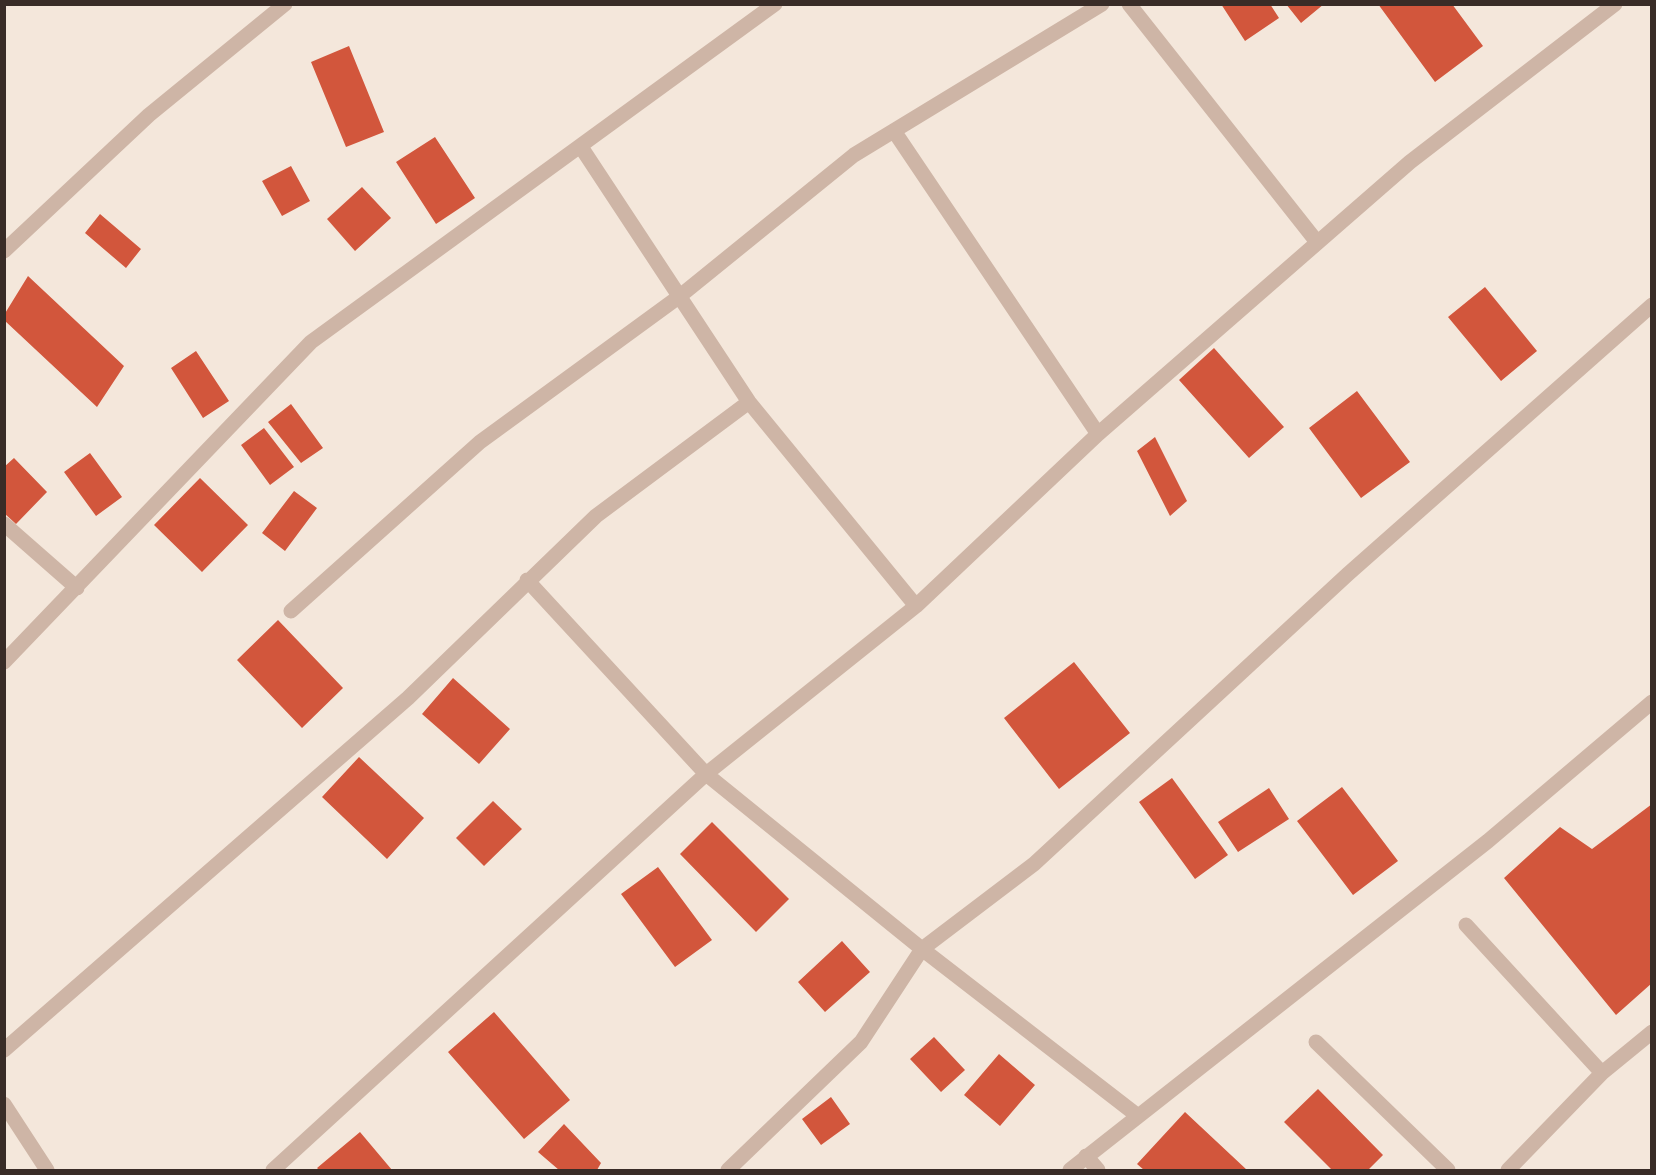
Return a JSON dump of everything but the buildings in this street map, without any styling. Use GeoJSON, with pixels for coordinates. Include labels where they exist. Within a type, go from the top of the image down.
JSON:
{"type":"FeatureCollection","features":[{"type":"Feature","properties":{"kind":"street"},"geometry":{"type":"LineString","coordinates":[[4,251],[149,115],[285,4]]}},
{"type":"Feature","properties":{"kind":"street"},"geometry":{"type":"LineString","coordinates":[[751,22],[752,4]]}},
{"type":"Feature","properties":{"kind":"street"},"geometry":{"type":"LineString","coordinates":[[4,662],[311,342],[775,4]]}},
{"type":"Feature","properties":{"kind":"street"},"geometry":{"type":"LineString","coordinates":[[291,611],[480,442],[680,296],[855,155],[1102,4]]}},
{"type":"Feature","properties":{"kind":"street"},"geometry":{"type":"LineString","coordinates":[[1129,4],[1317,242]]}},
{"type":"Feature","properties":{"kind":"street"},"geometry":{"type":"LineString","coordinates":[[273,1170],[706,774],[916,606],[1098,434],[1317,242],[1410,162],[1616,4]]}},
{"type":"Feature","properties":{"kind":"street"},"geometry":{"type":"LineString","coordinates":[[894,131],[1098,434]]}},
{"type":"Feature","properties":{"kind":"street"},"geometry":{"type":"LineString","coordinates":[[581,147],[748,402],[916,606]]}},
{"type":"Feature","properties":{"kind":"street"},"geometry":{"type":"LineString","coordinates":[[728,1170],[861,1042],[922,949],[1034,864],[1348,574],[1652,305]]}},
{"type":"Feature","properties":{"kind":"street"},"geometry":{"type":"LineString","coordinates":[[4,1050],[408,698],[527,580],[596,516],[748,402]]}},
{"type":"Feature","properties":{"kind":"street"},"geometry":{"type":"LineString","coordinates":[[4,524],[77,588]]}},
{"type":"Feature","properties":{"kind":"street"},"geometry":{"type":"LineString","coordinates":[[527,580],[706,774],[922,949],[1138,1116]]}},
{"type":"Feature","properties":{"kind":"street"},"geometry":{"type":"LineString","coordinates":[[1070,1170],[1488,841],[1652,702]]}},
{"type":"Feature","properties":{"kind":"street"},"geometry":{"type":"LineString","coordinates":[[1466,925],[1602,1073]]}},
{"type":"Feature","properties":{"kind":"street"},"geometry":{"type":"LineString","coordinates":[[1508,1170],[1602,1073],[1652,1032]]}},
{"type":"Feature","properties":{"kind":"street"},"geometry":{"type":"LineString","coordinates":[[1316,1042],[1448,1170]]}},
{"type":"Feature","properties":{"kind":"street"},"geometry":{"type":"LineString","coordinates":[[4,1104],[46,1170]]}},
{"type":"Feature","properties":{"kind":"street"},"geometry":{"type":"LineString","coordinates":[[1086,1156],[1098,1170]]}}]}
